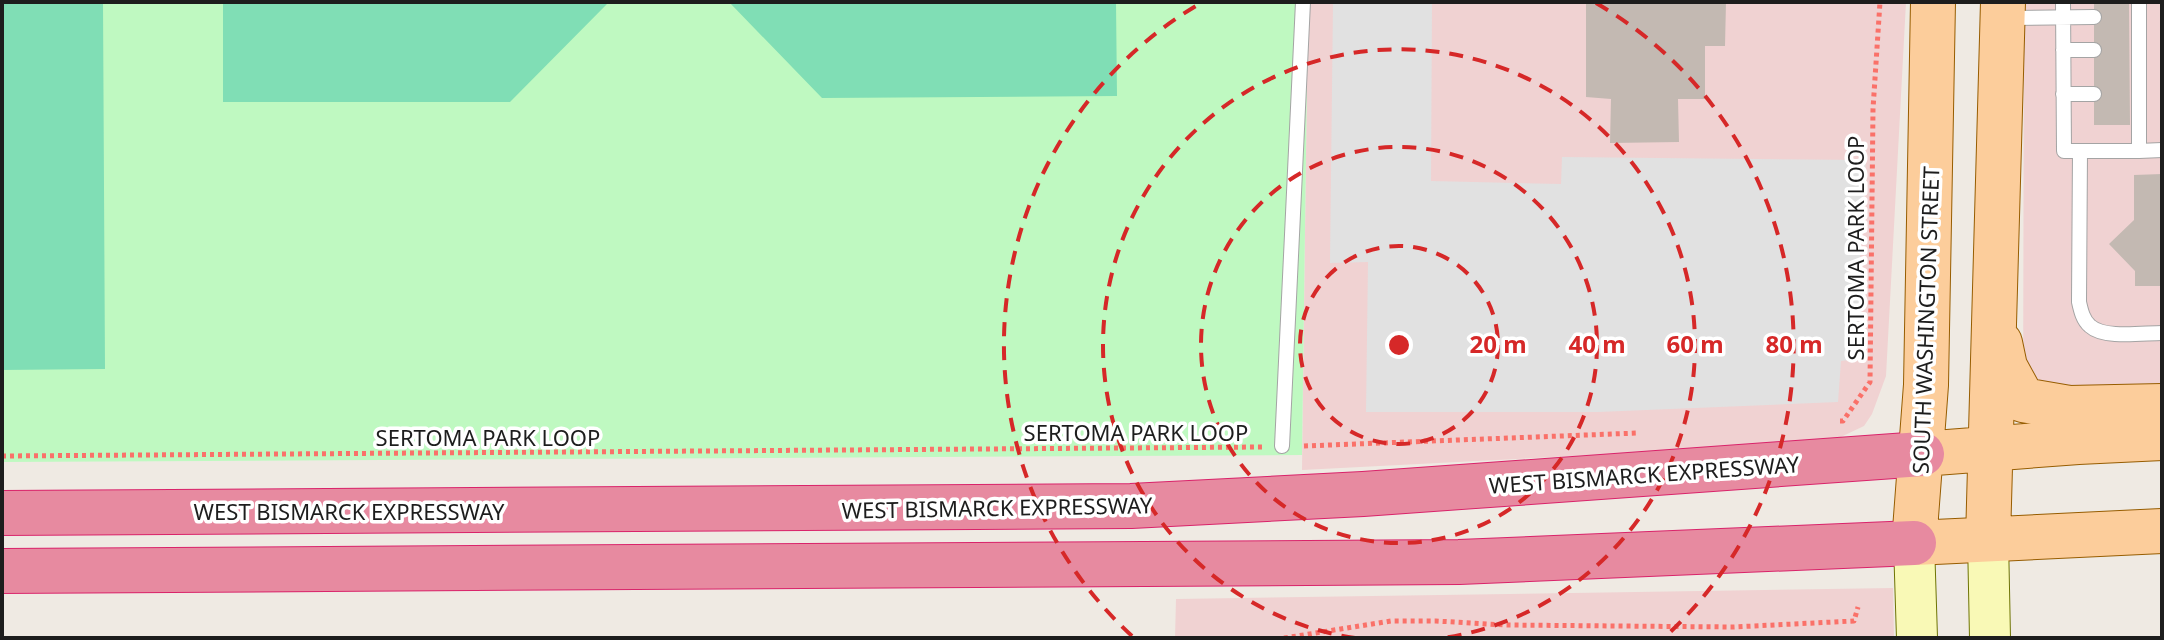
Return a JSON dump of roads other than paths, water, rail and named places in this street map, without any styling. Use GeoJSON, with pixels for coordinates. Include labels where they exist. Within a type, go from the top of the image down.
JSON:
{"type":"FeatureCollection","features":[{"type":"Feature","properties":{"kind":"highway","name":"WEST BISMARCK EXPRESSWAY"},"geometry":{"type":"LineString","coordinates":[[2,513],[1131,506],[1379,493],[1922,454]]}},
{"type":"Feature","properties":{"kind":"highway"},"geometry":{"type":"LineString","coordinates":[[2,571],[1459,562],[1914,543]]}},
{"type":"Feature","properties":{"kind":"main road","name":"SOUTH WASHINGTON STREET"},"geometry":{"type":"LineString","coordinates":[[1914,543],[1927,369],[1933,2]]}},
{"type":"Feature","properties":{"kind":"main road"},"geometry":{"type":"LineString","coordinates":[[1988,539],[2003,10]]}},
{"type":"Feature","properties":{"kind":"main road"},"geometry":{"type":"LineString","coordinates":[[1994,312],[2005,367],[2023,400],[2069,408],[2162,406]]}},
{"type":"Feature","properties":{"kind":"main road","name":"WEST BISMARCK EXPRESSWAY"},"geometry":{"type":"LineString","coordinates":[[1922,454],[2162,438]]}},
{"type":"Feature","properties":{"kind":"main road"},"geometry":{"type":"LineString","coordinates":[[1914,543],[2162,531]]}},
{"type":"Feature","properties":{"kind":"street"},"geometry":{"type":"LineString","coordinates":[[1988,539],[1990,638]]}},
{"type":"Feature","properties":{"kind":"street","name":"SOUTH WASHINGTON STREET"},"geometry":{"type":"LineString","coordinates":[[1914,543],[1917,638]]}},
{"type":"Feature","properties":{"kind":"lane"},"geometry":{"type":"LineString","coordinates":[[1282,446],[1303,2]]}},
{"type":"Feature","properties":{"kind":"lane"},"geometry":{"type":"LineString","coordinates":[[2063,2],[2064,151],[2162,150]]}},
{"type":"Feature","properties":{"kind":"lane"},"geometry":{"type":"LineString","coordinates":[[2003,10],[2063,18],[2094,17]]}},
{"type":"Feature","properties":{"kind":"lane"},"geometry":{"type":"LineString","coordinates":[[2136,12],[2134,93],[2139,151]]}},
{"type":"Feature","properties":{"kind":"lane"},"geometry":{"type":"LineString","coordinates":[[2063,50],[2094,50]]}},
{"type":"Feature","properties":{"kind":"lane"},"geometry":{"type":"LineString","coordinates":[[2063,94],[2094,94]]}},
{"type":"Feature","properties":{"kind":"lane"},"geometry":{"type":"LineString","coordinates":[[2080,151],[2079,302],[2082,314],[2088,325],[2097,331],[2162,333]]}}]}
